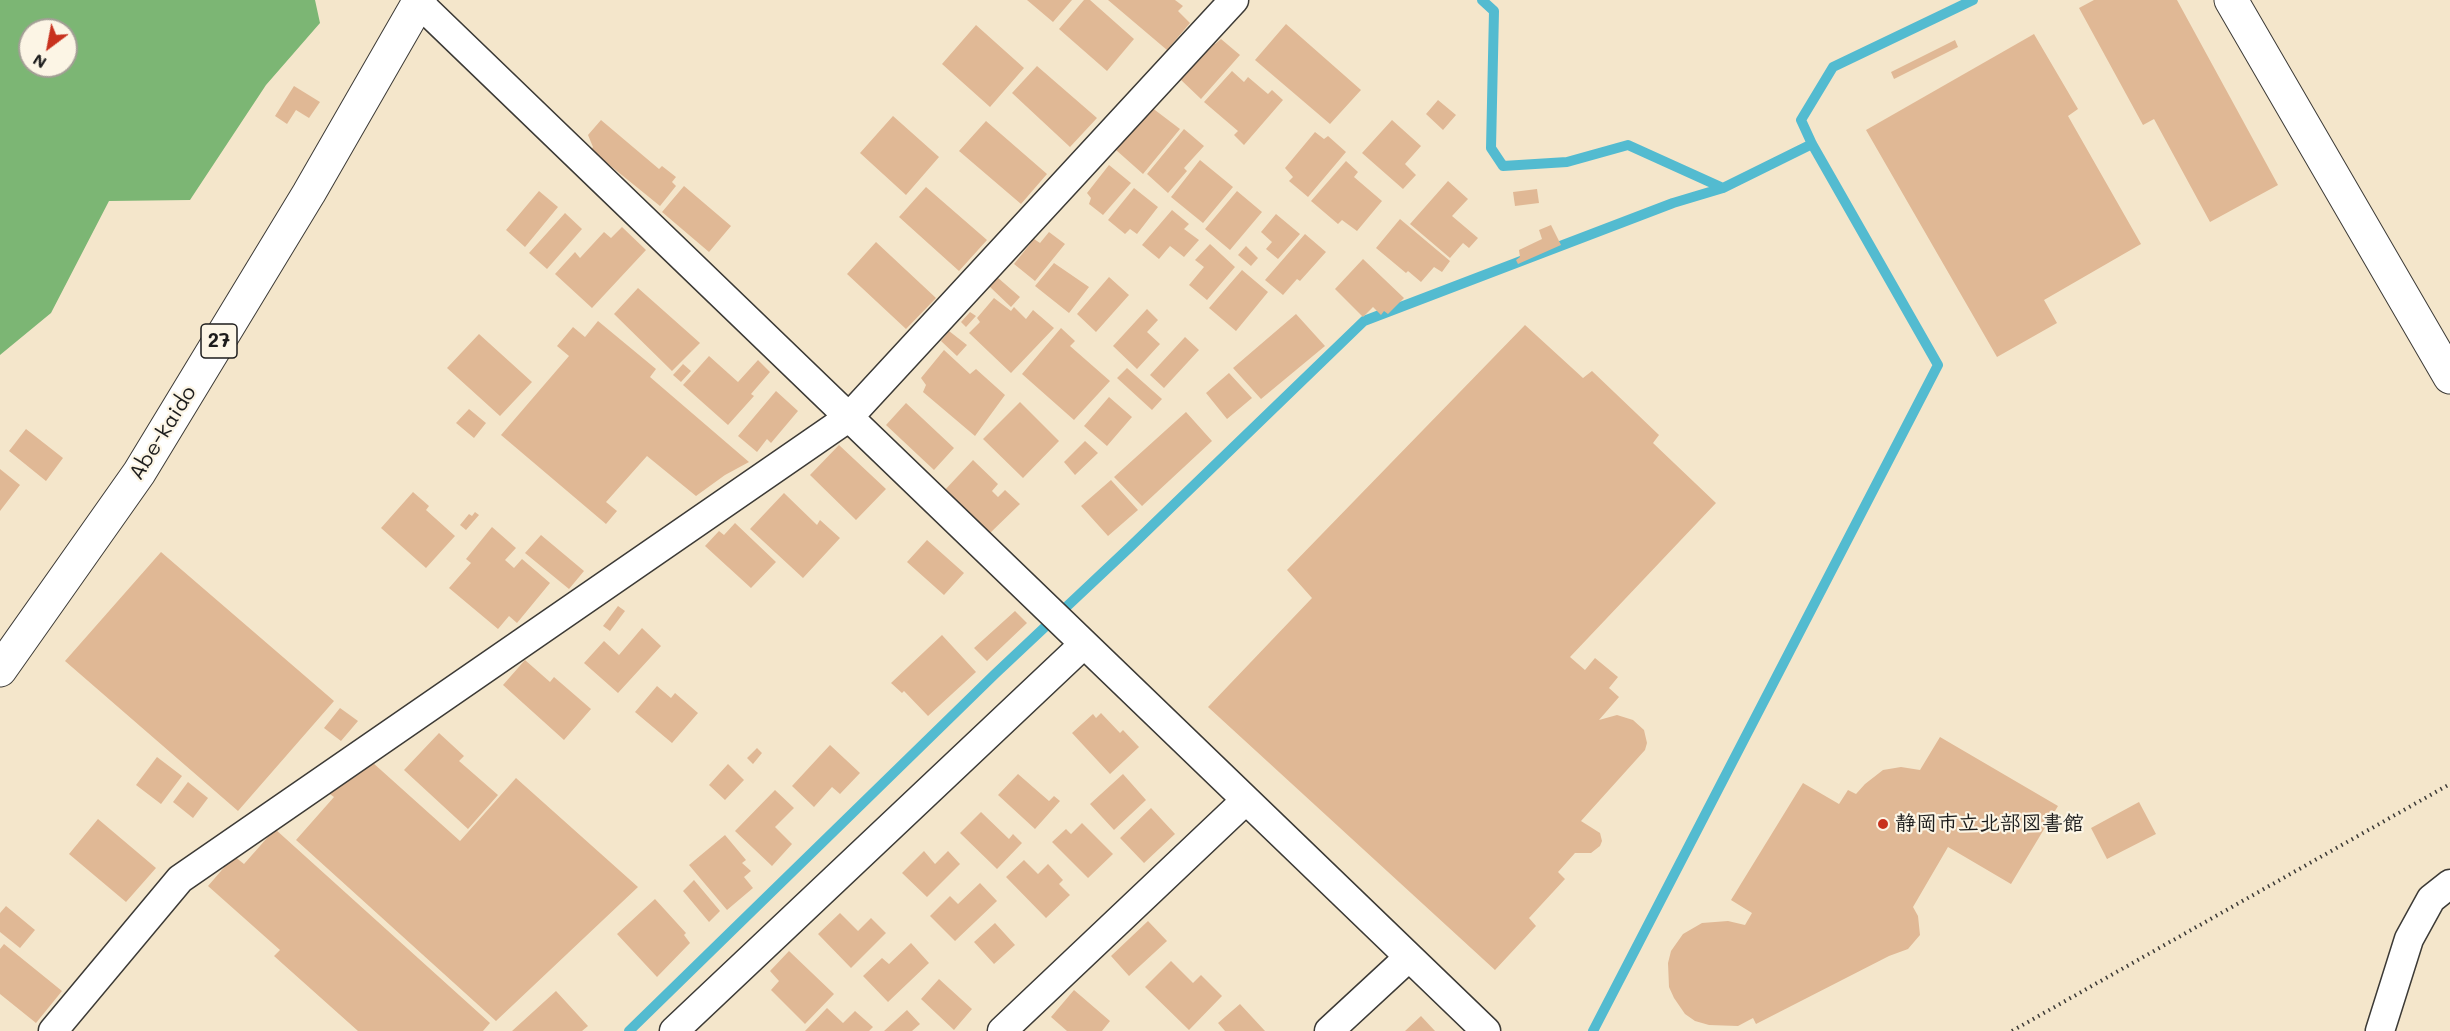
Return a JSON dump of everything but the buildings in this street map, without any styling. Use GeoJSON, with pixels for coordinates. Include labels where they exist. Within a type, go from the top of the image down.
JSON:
{"type":"FeatureCollection","features":[{"type":"Feature","properties":{"kind":"main road"},"geometry":{"type":"LineString","coordinates":[[2231,0],[2450,377]]}},
{"type":"Feature","properties":{"kind":"main road","name":"Abe-kaido"},"geometry":{"type":"LineString","coordinates":[[0,670],[139,473],[309,194],[419,1]]}},
{"type":"Feature","properties":{"kind":"street"},"geometry":{"type":"LineString","coordinates":[[53,1031],[180,879],[848,418],[1234,0]]}},
{"type":"Feature","properties":{"kind":"street"},"geometry":{"type":"LineString","coordinates":[[419,1],[1083,645],[1486,1031]]}},
{"type":"Feature","properties":{"kind":"street"},"geometry":{"type":"LineString","coordinates":[[674,1031],[1083,645]]}},
{"type":"Feature","properties":{"kind":"street"},"geometry":{"type":"LineString","coordinates":[[1002,1031],[1245,800]]}},
{"type":"Feature","properties":{"kind":"street"},"geometry":{"type":"LineString","coordinates":[[2380,1031],[2409,939],[2431,899],[2450,884]]}},
{"type":"Feature","properties":{"kind":"street"},"geometry":{"type":"LineString","coordinates":[[1329,1031],[1409,957]]}},
{"type":"Feature","properties":{"kind":"path"},"geometry":{"type":"LineString","coordinates":[[2012,1031],[2450,784]]}},
{"type":"Feature","properties":{"kind":"green space"},"geometry":{"type":"Polygon","coordinates":[[[0,0],[315,0],[320,23],[266,85],[190,200],[109,201],[51,313],[0,355],[0,0]]]}},
{"type":"Feature","properties":{"kind":"waterway"},"geometry":{"type":"LineString","coordinates":[[1482,0],[1494,11],[1491,148],[1503,166],[1567,162],[1628,145],[1723,188]]}},
{"type":"Feature","properties":{"kind":"waterway"},"geometry":{"type":"LineString","coordinates":[[1593,1031],[1938,365],[1812,144],[1801,120],[1833,67],[1973,0]]}},
{"type":"Feature","properties":{"kind":"waterway"},"geometry":{"type":"LineString","coordinates":[[629,1031],[995,674],[1364,321],[1673,203],[1723,188],[1812,144]]}},
{"type":"Feature","properties":{"kind":"place","name":"静岡市立北部図書館"},"geometry":{"type":"Point","coordinates":[1883,824]}}]}
